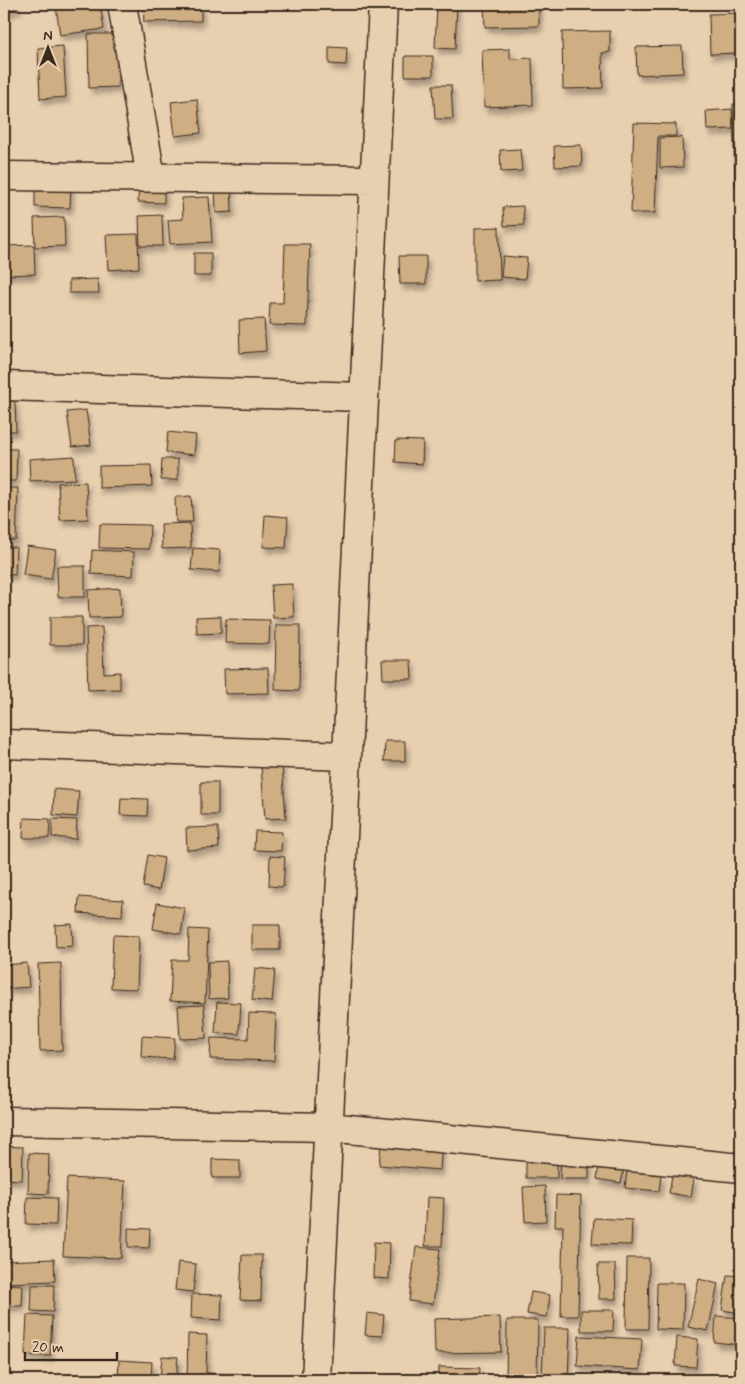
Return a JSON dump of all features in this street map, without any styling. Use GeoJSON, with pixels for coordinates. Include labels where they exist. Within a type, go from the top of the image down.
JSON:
{"type":"FeatureCollection","features":[{"type":"Feature","properties":{"kind":"street"},"geometry":{"type":"LineString","coordinates":[[122,4],[151,178]]}},
{"type":"Feature","properties":{"kind":"street"},"geometry":{"type":"LineString","coordinates":[[316,1380],[348,756],[383,4]]}},
{"type":"Feature","properties":{"kind":"street"},"geometry":{"type":"LineString","coordinates":[[4,175],[374,180]]}},
{"type":"Feature","properties":{"kind":"street"},"geometry":{"type":"LineString","coordinates":[[4,386],[364,397]]}},
{"type":"Feature","properties":{"kind":"street"},"geometry":{"type":"LineString","coordinates":[[4,744],[348,756]]}},
{"type":"Feature","properties":{"kind":"street"},"geometry":{"type":"LineString","coordinates":[[4,1121],[328,1127],[741,1168]]}},
{"type":"Feature","properties":{"kind":"building"},"geometry":{"type":"Polygon","coordinates":[[[4,4],[18,4],[19,7],[4,13],[4,4]]]}},
{"type":"Feature","properties":{"kind":"building"},"geometry":{"type":"Polygon","coordinates":[[[100,4],[104,29],[60,35],[56,6],[100,4]]]}},
{"type":"Feature","properties":{"kind":"building"},"geometry":{"type":"Polygon","coordinates":[[[143,4],[201,4],[201,21],[144,22],[143,4]]]}},
{"type":"Feature","properties":{"kind":"building"},"geometry":{"type":"Polygon","coordinates":[[[437,4],[457,4],[455,49],[435,48],[437,4]]]}},
{"type":"Feature","properties":{"kind":"building"},"geometry":{"type":"Polygon","coordinates":[[[484,4],[539,4],[539,26],[485,27],[484,4]]]}},
{"type":"Feature","properties":{"kind":"building"},"geometry":{"type":"Polygon","coordinates":[[[741,13],[741,53],[710,54],[709,14],[741,13]]]}},
{"type":"Feature","properties":{"kind":"building"},"geometry":{"type":"Polygon","coordinates":[[[610,31],[610,52],[602,53],[603,88],[563,89],[562,32],[610,31]]]}},
{"type":"Feature","properties":{"kind":"building"},"geometry":{"type":"Polygon","coordinates":[[[88,34],[116,34],[118,87],[89,88],[88,34]]]}},
{"type":"Feature","properties":{"kind":"building"},"geometry":{"type":"Polygon","coordinates":[[[63,46],[66,97],[40,99],[38,48],[63,46]]]}},
{"type":"Feature","properties":{"kind":"building"},"geometry":{"type":"Polygon","coordinates":[[[682,46],[683,73],[637,75],[636,47],[682,46]]]}},
{"type":"Feature","properties":{"kind":"building"},"geometry":{"type":"Polygon","coordinates":[[[329,47],[347,48],[346,65],[329,64],[329,47]]]}},
{"type":"Feature","properties":{"kind":"building"},"geometry":{"type":"Polygon","coordinates":[[[510,49],[510,59],[532,58],[533,105],[484,107],[482,50],[510,49]]]}},
{"type":"Feature","properties":{"kind":"building"},"geometry":{"type":"Polygon","coordinates":[[[405,56],[433,56],[433,76],[405,76],[405,56]]]}},
{"type":"Feature","properties":{"kind":"building"},"geometry":{"type":"Polygon","coordinates":[[[433,85],[451,85],[453,119],[435,119],[433,85]]]}},
{"type":"Feature","properties":{"kind":"building"},"geometry":{"type":"Polygon","coordinates":[[[197,99],[201,133],[175,136],[171,102],[197,99]]]}},
{"type":"Feature","properties":{"kind":"building"},"geometry":{"type":"Polygon","coordinates":[[[733,104],[741,104],[741,184],[735,184],[733,104]]]}},
{"type":"Feature","properties":{"kind":"building"},"geometry":{"type":"Polygon","coordinates":[[[732,109],[733,129],[707,130],[706,111],[732,109]]]}},
{"type":"Feature","properties":{"kind":"building"},"geometry":{"type":"Polygon","coordinates":[[[634,123],[676,124],[676,136],[658,136],[655,213],[631,213],[634,123]]]}},
{"type":"Feature","properties":{"kind":"building"},"geometry":{"type":"Polygon","coordinates":[[[682,137],[683,167],[660,168],[660,138],[682,137]]]}},
{"type":"Feature","properties":{"kind":"building"},"geometry":{"type":"Polygon","coordinates":[[[581,145],[582,166],[555,167],[554,146],[581,145]]]}},
{"type":"Feature","properties":{"kind":"building"},"geometry":{"type":"Polygon","coordinates":[[[520,149],[522,171],[501,172],[500,150],[520,149]]]}},
{"type":"Feature","properties":{"kind":"building"},"geometry":{"type":"Polygon","coordinates":[[[139,178],[164,179],[164,203],[138,202],[139,178]]]}},
{"type":"Feature","properties":{"kind":"building"},"geometry":{"type":"Polygon","coordinates":[[[35,179],[71,180],[70,208],[35,207],[35,179]]]}},
{"type":"Feature","properties":{"kind":"building"},"geometry":{"type":"Polygon","coordinates":[[[231,185],[232,212],[216,213],[215,186],[231,185]]]}},
{"type":"Feature","properties":{"kind":"building"},"geometry":{"type":"Polygon","coordinates":[[[209,197],[212,242],[170,244],[168,220],[183,219],[182,198],[209,197]]]}},
{"type":"Feature","properties":{"kind":"building"},"geometry":{"type":"Polygon","coordinates":[[[523,206],[524,225],[504,226],[503,207],[523,206]]]}},
{"type":"Feature","properties":{"kind":"building"},"geometry":{"type":"Polygon","coordinates":[[[162,215],[163,246],[140,246],[139,216],[162,215]]]}},
{"type":"Feature","properties":{"kind":"building"},"geometry":{"type":"Polygon","coordinates":[[[64,217],[65,246],[35,247],[34,218],[64,217]]]}},
{"type":"Feature","properties":{"kind":"building"},"geometry":{"type":"Polygon","coordinates":[[[499,227],[500,280],[475,281],[475,228],[499,227]]]}},
{"type":"Feature","properties":{"kind":"building"},"geometry":{"type":"Polygon","coordinates":[[[138,234],[139,268],[108,270],[106,235],[138,234]]]}},
{"type":"Feature","properties":{"kind":"building"},"geometry":{"type":"Polygon","coordinates":[[[285,244],[310,244],[307,326],[269,325],[270,303],[283,303],[285,244]]]}},
{"type":"Feature","properties":{"kind":"building"},"geometry":{"type":"Polygon","coordinates":[[[34,245],[35,274],[4,275],[4,246],[34,245]]]}},
{"type":"Feature","properties":{"kind":"building"},"geometry":{"type":"Polygon","coordinates":[[[194,253],[211,253],[211,276],[194,276],[194,253]]]}},
{"type":"Feature","properties":{"kind":"building"},"geometry":{"type":"Polygon","coordinates":[[[399,256],[426,256],[426,284],[400,284],[399,256]]]}},
{"type":"Feature","properties":{"kind":"building"},"geometry":{"type":"Polygon","coordinates":[[[503,256],[527,258],[525,279],[501,277],[503,256]]]}},
{"type":"Feature","properties":{"kind":"building"},"geometry":{"type":"Polygon","coordinates":[[[98,279],[99,293],[69,293],[69,280],[98,279]]]}},
{"type":"Feature","properties":{"kind":"building"},"geometry":{"type":"Polygon","coordinates":[[[264,319],[266,351],[240,353],[239,320],[264,319]]]}},
{"type":"Feature","properties":{"kind":"building"},"geometry":{"type":"Polygon","coordinates":[[[15,401],[16,431],[4,431],[4,402],[15,401]]]}},
{"type":"Feature","properties":{"kind":"building"},"geometry":{"type":"Polygon","coordinates":[[[86,410],[91,445],[72,447],[67,412],[86,410]]]}},
{"type":"Feature","properties":{"kind":"building"},"geometry":{"type":"Polygon","coordinates":[[[168,432],[196,435],[194,455],[166,452],[168,432]]]}},
{"type":"Feature","properties":{"kind":"building"},"geometry":{"type":"Polygon","coordinates":[[[396,440],[423,441],[422,464],[395,462],[396,440]]]}},
{"type":"Feature","properties":{"kind":"building"},"geometry":{"type":"Polygon","coordinates":[[[4,449],[17,449],[16,481],[4,481],[4,449]]]}},
{"type":"Feature","properties":{"kind":"building"},"geometry":{"type":"Polygon","coordinates":[[[74,456],[75,479],[30,481],[29,459],[74,456]]]}},
{"type":"Feature","properties":{"kind":"building"},"geometry":{"type":"Polygon","coordinates":[[[162,459],[178,459],[178,480],[161,480],[162,459]]]}},
{"type":"Feature","properties":{"kind":"building"},"geometry":{"type":"Polygon","coordinates":[[[151,465],[152,486],[99,488],[99,466],[151,465]]]}},
{"type":"Feature","properties":{"kind":"building"},"geometry":{"type":"Polygon","coordinates":[[[86,482],[88,519],[60,520],[58,483],[86,482]]]}},
{"type":"Feature","properties":{"kind":"building"},"geometry":{"type":"Polygon","coordinates":[[[4,488],[18,488],[16,540],[4,540],[4,488]]]}},
{"type":"Feature","properties":{"kind":"building"},"geometry":{"type":"Polygon","coordinates":[[[191,496],[193,522],[176,522],[175,497],[191,496]]]}},
{"type":"Feature","properties":{"kind":"building"},"geometry":{"type":"Polygon","coordinates":[[[265,515],[288,517],[286,548],[263,547],[265,515]]]}},
{"type":"Feature","properties":{"kind":"building"},"geometry":{"type":"Polygon","coordinates":[[[190,523],[191,548],[162,549],[161,524],[190,523]]]}},
{"type":"Feature","properties":{"kind":"building"},"geometry":{"type":"Polygon","coordinates":[[[100,524],[150,525],[149,549],[99,548],[100,524]]]}},
{"type":"Feature","properties":{"kind":"building"},"geometry":{"type":"Polygon","coordinates":[[[27,546],[56,550],[51,579],[23,575],[27,546]]]}},
{"type":"Feature","properties":{"kind":"building"},"geometry":{"type":"Polygon","coordinates":[[[4,547],[16,547],[15,575],[4,574],[4,547]]]}},
{"type":"Feature","properties":{"kind":"building"},"geometry":{"type":"Polygon","coordinates":[[[193,548],[220,550],[219,572],[191,570],[193,548]]]}},
{"type":"Feature","properties":{"kind":"building"},"geometry":{"type":"Polygon","coordinates":[[[92,550],[134,552],[133,576],[91,574],[92,550]]]}},
{"type":"Feature","properties":{"kind":"building"},"geometry":{"type":"Polygon","coordinates":[[[57,566],[85,566],[85,597],[58,597],[57,566]]]}},
{"type":"Feature","properties":{"kind":"building"},"geometry":{"type":"Polygon","coordinates":[[[292,584],[294,617],[273,618],[271,585],[292,584]]]}},
{"type":"Feature","properties":{"kind":"building"},"geometry":{"type":"Polygon","coordinates":[[[120,588],[121,617],[89,618],[88,590],[120,588]]]}},
{"type":"Feature","properties":{"kind":"building"},"geometry":{"type":"Polygon","coordinates":[[[221,616],[221,633],[197,634],[196,617],[221,616]]]}},
{"type":"Feature","properties":{"kind":"building"},"geometry":{"type":"Polygon","coordinates":[[[50,617],[82,617],[82,645],[50,645],[50,617]]]}},
{"type":"Feature","properties":{"kind":"building"},"geometry":{"type":"Polygon","coordinates":[[[226,619],[270,620],[269,644],[225,643],[226,619]]]}},
{"type":"Feature","properties":{"kind":"building"},"geometry":{"type":"Polygon","coordinates":[[[276,625],[300,625],[299,691],[275,690],[276,625]]]}},
{"type":"Feature","properties":{"kind":"building"},"geometry":{"type":"Polygon","coordinates":[[[102,627],[104,673],[120,672],[120,689],[88,690],[86,628],[102,627]]]}},
{"type":"Feature","properties":{"kind":"building"},"geometry":{"type":"Polygon","coordinates":[[[382,660],[411,660],[412,679],[383,679],[382,660]]]}},
{"type":"Feature","properties":{"kind":"building"},"geometry":{"type":"Polygon","coordinates":[[[268,668],[269,693],[225,694],[224,669],[268,668]]]}},
{"type":"Feature","properties":{"kind":"building"},"geometry":{"type":"Polygon","coordinates":[[[385,741],[405,741],[405,761],[384,761],[385,741]]]}},
{"type":"Feature","properties":{"kind":"building"},"geometry":{"type":"Polygon","coordinates":[[[282,764],[286,818],[265,819],[261,766],[282,764]]]}},
{"type":"Feature","properties":{"kind":"building"},"geometry":{"type":"Polygon","coordinates":[[[201,782],[218,782],[218,815],[201,815],[201,782]]]}},
{"type":"Feature","properties":{"kind":"building"},"geometry":{"type":"Polygon","coordinates":[[[54,789],[79,791],[77,817],[53,815],[54,789]]]}},
{"type":"Feature","properties":{"kind":"building"},"geometry":{"type":"Polygon","coordinates":[[[121,798],[148,799],[147,816],[120,815],[121,798]]]}},
{"type":"Feature","properties":{"kind":"building"},"geometry":{"type":"Polygon","coordinates":[[[24,818],[50,819],[49,838],[23,838],[24,818]]]}},
{"type":"Feature","properties":{"kind":"building"},"geometry":{"type":"Polygon","coordinates":[[[52,819],[77,820],[76,839],[52,837],[52,819]]]}},
{"type":"Feature","properties":{"kind":"building"},"geometry":{"type":"Polygon","coordinates":[[[218,827],[219,848],[187,850],[186,828],[218,827]]]}},
{"type":"Feature","properties":{"kind":"building"},"geometry":{"type":"Polygon","coordinates":[[[255,831],[282,832],[281,851],[254,850],[255,831]]]}},
{"type":"Feature","properties":{"kind":"building"},"geometry":{"type":"Polygon","coordinates":[[[148,855],[164,858],[159,890],[143,887],[148,855]]]}},
{"type":"Feature","properties":{"kind":"building"},"geometry":{"type":"Polygon","coordinates":[[[270,856],[285,857],[283,887],[269,886],[270,856]]]}},
{"type":"Feature","properties":{"kind":"building"},"geometry":{"type":"Polygon","coordinates":[[[79,897],[123,900],[122,916],[78,913],[79,897]]]}},
{"type":"Feature","properties":{"kind":"building"},"geometry":{"type":"Polygon","coordinates":[[[157,903],[185,908],[181,934],[153,929],[157,903]]]}},
{"type":"Feature","properties":{"kind":"building"},"geometry":{"type":"Polygon","coordinates":[[[72,924],[73,946],[56,947],[55,925],[72,924]]]}},
{"type":"Feature","properties":{"kind":"building"},"geometry":{"type":"Polygon","coordinates":[[[252,925],[280,925],[280,950],[252,950],[252,925]]]}},
{"type":"Feature","properties":{"kind":"building"},"geometry":{"type":"Polygon","coordinates":[[[189,929],[208,930],[205,1003],[170,1001],[172,960],[188,960],[189,929]]]}},
{"type":"Feature","properties":{"kind":"building"},"geometry":{"type":"Polygon","coordinates":[[[113,935],[139,936],[137,989],[111,988],[113,935]]]}},
{"type":"Feature","properties":{"kind":"building"},"geometry":{"type":"Polygon","coordinates":[[[227,961],[228,998],[209,999],[208,962],[227,961]]]}},
{"type":"Feature","properties":{"kind":"building"},"geometry":{"type":"Polygon","coordinates":[[[27,963],[29,987],[4,989],[4,965],[27,963]]]}},
{"type":"Feature","properties":{"kind":"building"},"geometry":{"type":"Polygon","coordinates":[[[61,963],[62,1050],[40,1051],[38,964],[61,963]]]}},
{"type":"Feature","properties":{"kind":"building"},"geometry":{"type":"Polygon","coordinates":[[[255,968],[275,970],[272,1002],[252,1000],[255,968]]]}},
{"type":"Feature","properties":{"kind":"building"},"geometry":{"type":"Polygon","coordinates":[[[217,1002],[241,1003],[239,1034],[215,1033],[217,1002]]]}},
{"type":"Feature","properties":{"kind":"building"},"geometry":{"type":"Polygon","coordinates":[[[204,1005],[206,1038],[180,1039],[178,1006],[204,1005]]]}},
{"type":"Feature","properties":{"kind":"building"},"geometry":{"type":"Polygon","coordinates":[[[249,1013],[276,1014],[274,1061],[210,1059],[211,1038],[248,1039],[249,1013]]]}},
{"type":"Feature","properties":{"kind":"building"},"geometry":{"type":"Polygon","coordinates":[[[142,1036],[175,1038],[173,1059],[141,1057],[142,1036]]]}},
{"type":"Feature","properties":{"kind":"building"},"geometry":{"type":"Polygon","coordinates":[[[382,1136],[442,1141],[440,1170],[379,1165],[382,1136]]]}},
{"type":"Feature","properties":{"kind":"building"},"geometry":{"type":"Polygon","coordinates":[[[4,1146],[23,1147],[22,1180],[4,1179],[4,1146]]]}},
{"type":"Feature","properties":{"kind":"building"},"geometry":{"type":"Polygon","coordinates":[[[29,1153],[49,1154],[48,1194],[28,1193],[29,1153]]]}},
{"type":"Feature","properties":{"kind":"building"},"geometry":{"type":"Polygon","coordinates":[[[526,1154],[557,1154],[557,1178],[526,1178],[526,1154]]]}},
{"type":"Feature","properties":{"kind":"building"},"geometry":{"type":"Polygon","coordinates":[[[561,1157],[589,1158],[589,1179],[560,1179],[561,1157]]]}},
{"type":"Feature","properties":{"kind":"building"},"geometry":{"type":"Polygon","coordinates":[[[212,1159],[240,1160],[240,1178],[212,1178],[212,1159]]]}},
{"type":"Feature","properties":{"kind":"building"},"geometry":{"type":"Polygon","coordinates":[[[599,1165],[624,1169],[621,1183],[597,1179],[599,1165]]]}},
{"type":"Feature","properties":{"kind":"building"},"geometry":{"type":"Polygon","coordinates":[[[627,1171],[661,1174],[659,1191],[625,1188],[627,1171]]]}},
{"type":"Feature","properties":{"kind":"building"},"geometry":{"type":"Polygon","coordinates":[[[672,1175],[694,1178],[691,1197],[669,1193],[672,1175]]]}},
{"type":"Feature","properties":{"kind":"building"},"geometry":{"type":"Polygon","coordinates":[[[67,1178],[125,1181],[121,1258],[63,1256],[67,1178]]]}},
{"type":"Feature","properties":{"kind":"building"},"geometry":{"type":"Polygon","coordinates":[[[545,1186],[546,1221],[525,1222],[523,1187],[545,1186]]]}},
{"type":"Feature","properties":{"kind":"building"},"geometry":{"type":"Polygon","coordinates":[[[556,1195],[581,1196],[578,1316],[561,1316],[563,1226],[555,1226],[556,1195]]]}},
{"type":"Feature","properties":{"kind":"building"},"geometry":{"type":"Polygon","coordinates":[[[27,1197],[57,1198],[56,1225],[26,1224],[27,1197]]]}},
{"type":"Feature","properties":{"kind":"building"},"geometry":{"type":"Polygon","coordinates":[[[427,1197],[444,1198],[442,1246],[425,1246],[427,1197]]]}},
{"type":"Feature","properties":{"kind":"building"},"geometry":{"type":"Polygon","coordinates":[[[594,1218],[632,1220],[631,1245],[592,1244],[594,1218]]]}},
{"type":"Feature","properties":{"kind":"building"},"geometry":{"type":"Polygon","coordinates":[[[128,1228],[150,1229],[149,1248],[128,1247],[128,1228]]]}},
{"type":"Feature","properties":{"kind":"building"},"geometry":{"type":"Polygon","coordinates":[[[374,1242],[390,1243],[389,1279],[373,1278],[374,1242]]]}},
{"type":"Feature","properties":{"kind":"building"},"geometry":{"type":"Polygon","coordinates":[[[416,1247],[440,1249],[433,1304],[409,1301],[416,1247]]]}},
{"type":"Feature","properties":{"kind":"building"},"geometry":{"type":"Polygon","coordinates":[[[242,1255],[262,1255],[261,1301],[240,1300],[242,1255]]]}},
{"type":"Feature","properties":{"kind":"building"},"geometry":{"type":"Polygon","coordinates":[[[627,1258],[649,1258],[648,1329],[626,1329],[627,1258]]]}},
{"type":"Feature","properties":{"kind":"building"},"geometry":{"type":"Polygon","coordinates":[[[54,1259],[55,1281],[4,1283],[4,1261],[54,1259]]]}},
{"type":"Feature","properties":{"kind":"building"},"geometry":{"type":"Polygon","coordinates":[[[178,1262],[196,1264],[193,1292],[175,1290],[178,1262]]]}},
{"type":"Feature","properties":{"kind":"building"},"geometry":{"type":"Polygon","coordinates":[[[598,1264],[615,1264],[616,1299],[599,1299],[598,1264]]]}},
{"type":"Feature","properties":{"kind":"building"},"geometry":{"type":"Polygon","coordinates":[[[727,1275],[741,1276],[741,1313],[722,1310],[727,1275]]]}},
{"type":"Feature","properties":{"kind":"building"},"geometry":{"type":"Polygon","coordinates":[[[699,1279],[718,1284],[708,1331],[688,1327],[699,1279]]]}},
{"type":"Feature","properties":{"kind":"building"},"geometry":{"type":"Polygon","coordinates":[[[657,1283],[684,1283],[683,1330],[656,1329],[657,1283]]]}},
{"type":"Feature","properties":{"kind":"building"},"geometry":{"type":"Polygon","coordinates":[[[4,1284],[23,1285],[22,1306],[4,1306],[4,1284]]]}},
{"type":"Feature","properties":{"kind":"building"},"geometry":{"type":"Polygon","coordinates":[[[32,1285],[54,1285],[53,1312],[31,1311],[32,1285]]]}},
{"type":"Feature","properties":{"kind":"building"},"geometry":{"type":"Polygon","coordinates":[[[531,1292],[550,1295],[547,1317],[527,1314],[531,1292]]]}},
{"type":"Feature","properties":{"kind":"building"},"geometry":{"type":"Polygon","coordinates":[[[192,1294],[222,1295],[221,1320],[191,1318],[192,1294]]]}},
{"type":"Feature","properties":{"kind":"building"},"geometry":{"type":"Polygon","coordinates":[[[581,1310],[614,1310],[613,1331],[581,1331],[581,1310]]]}},
{"type":"Feature","properties":{"kind":"building"},"geometry":{"type":"Polygon","coordinates":[[[367,1313],[384,1315],[382,1336],[365,1335],[367,1313]]]}},
{"type":"Feature","properties":{"kind":"building"},"geometry":{"type":"Polygon","coordinates":[[[27,1315],[52,1316],[50,1356],[25,1355],[27,1315]]]}},
{"type":"Feature","properties":{"kind":"building"},"geometry":{"type":"Polygon","coordinates":[[[716,1316],[741,1318],[741,1345],[714,1342],[716,1316]]]}},
{"type":"Feature","properties":{"kind":"building"},"geometry":{"type":"Polygon","coordinates":[[[500,1317],[501,1352],[435,1353],[434,1319],[500,1317]]]}},
{"type":"Feature","properties":{"kind":"building"},"geometry":{"type":"Polygon","coordinates":[[[507,1320],[538,1320],[537,1380],[506,1380],[507,1320]]]}},
{"type":"Feature","properties":{"kind":"building"},"geometry":{"type":"Polygon","coordinates":[[[544,1328],[570,1328],[568,1380],[542,1380],[544,1328]]]}},
{"type":"Feature","properties":{"kind":"building"},"geometry":{"type":"Polygon","coordinates":[[[188,1334],[207,1335],[206,1373],[237,1374],[237,1380],[187,1380],[188,1334]]]}},
{"type":"Feature","properties":{"kind":"building"},"geometry":{"type":"Polygon","coordinates":[[[579,1336],[642,1339],[640,1370],[577,1366],[579,1336]]]}},
{"type":"Feature","properties":{"kind":"building"},"geometry":{"type":"Polygon","coordinates":[[[677,1337],[698,1339],[696,1367],[675,1366],[677,1337]]]}},
{"type":"Feature","properties":{"kind":"building"},"geometry":{"type":"Polygon","coordinates":[[[162,1356],[178,1357],[176,1380],[160,1380],[162,1356]]]}},
{"type":"Feature","properties":{"kind":"building"},"geometry":{"type":"Polygon","coordinates":[[[119,1360],[152,1362],[151,1380],[118,1380],[119,1360]]]}},
{"type":"Feature","properties":{"kind":"building"},"geometry":{"type":"Polygon","coordinates":[[[439,1367],[480,1368],[479,1380],[439,1380],[439,1367]]]}}]}
